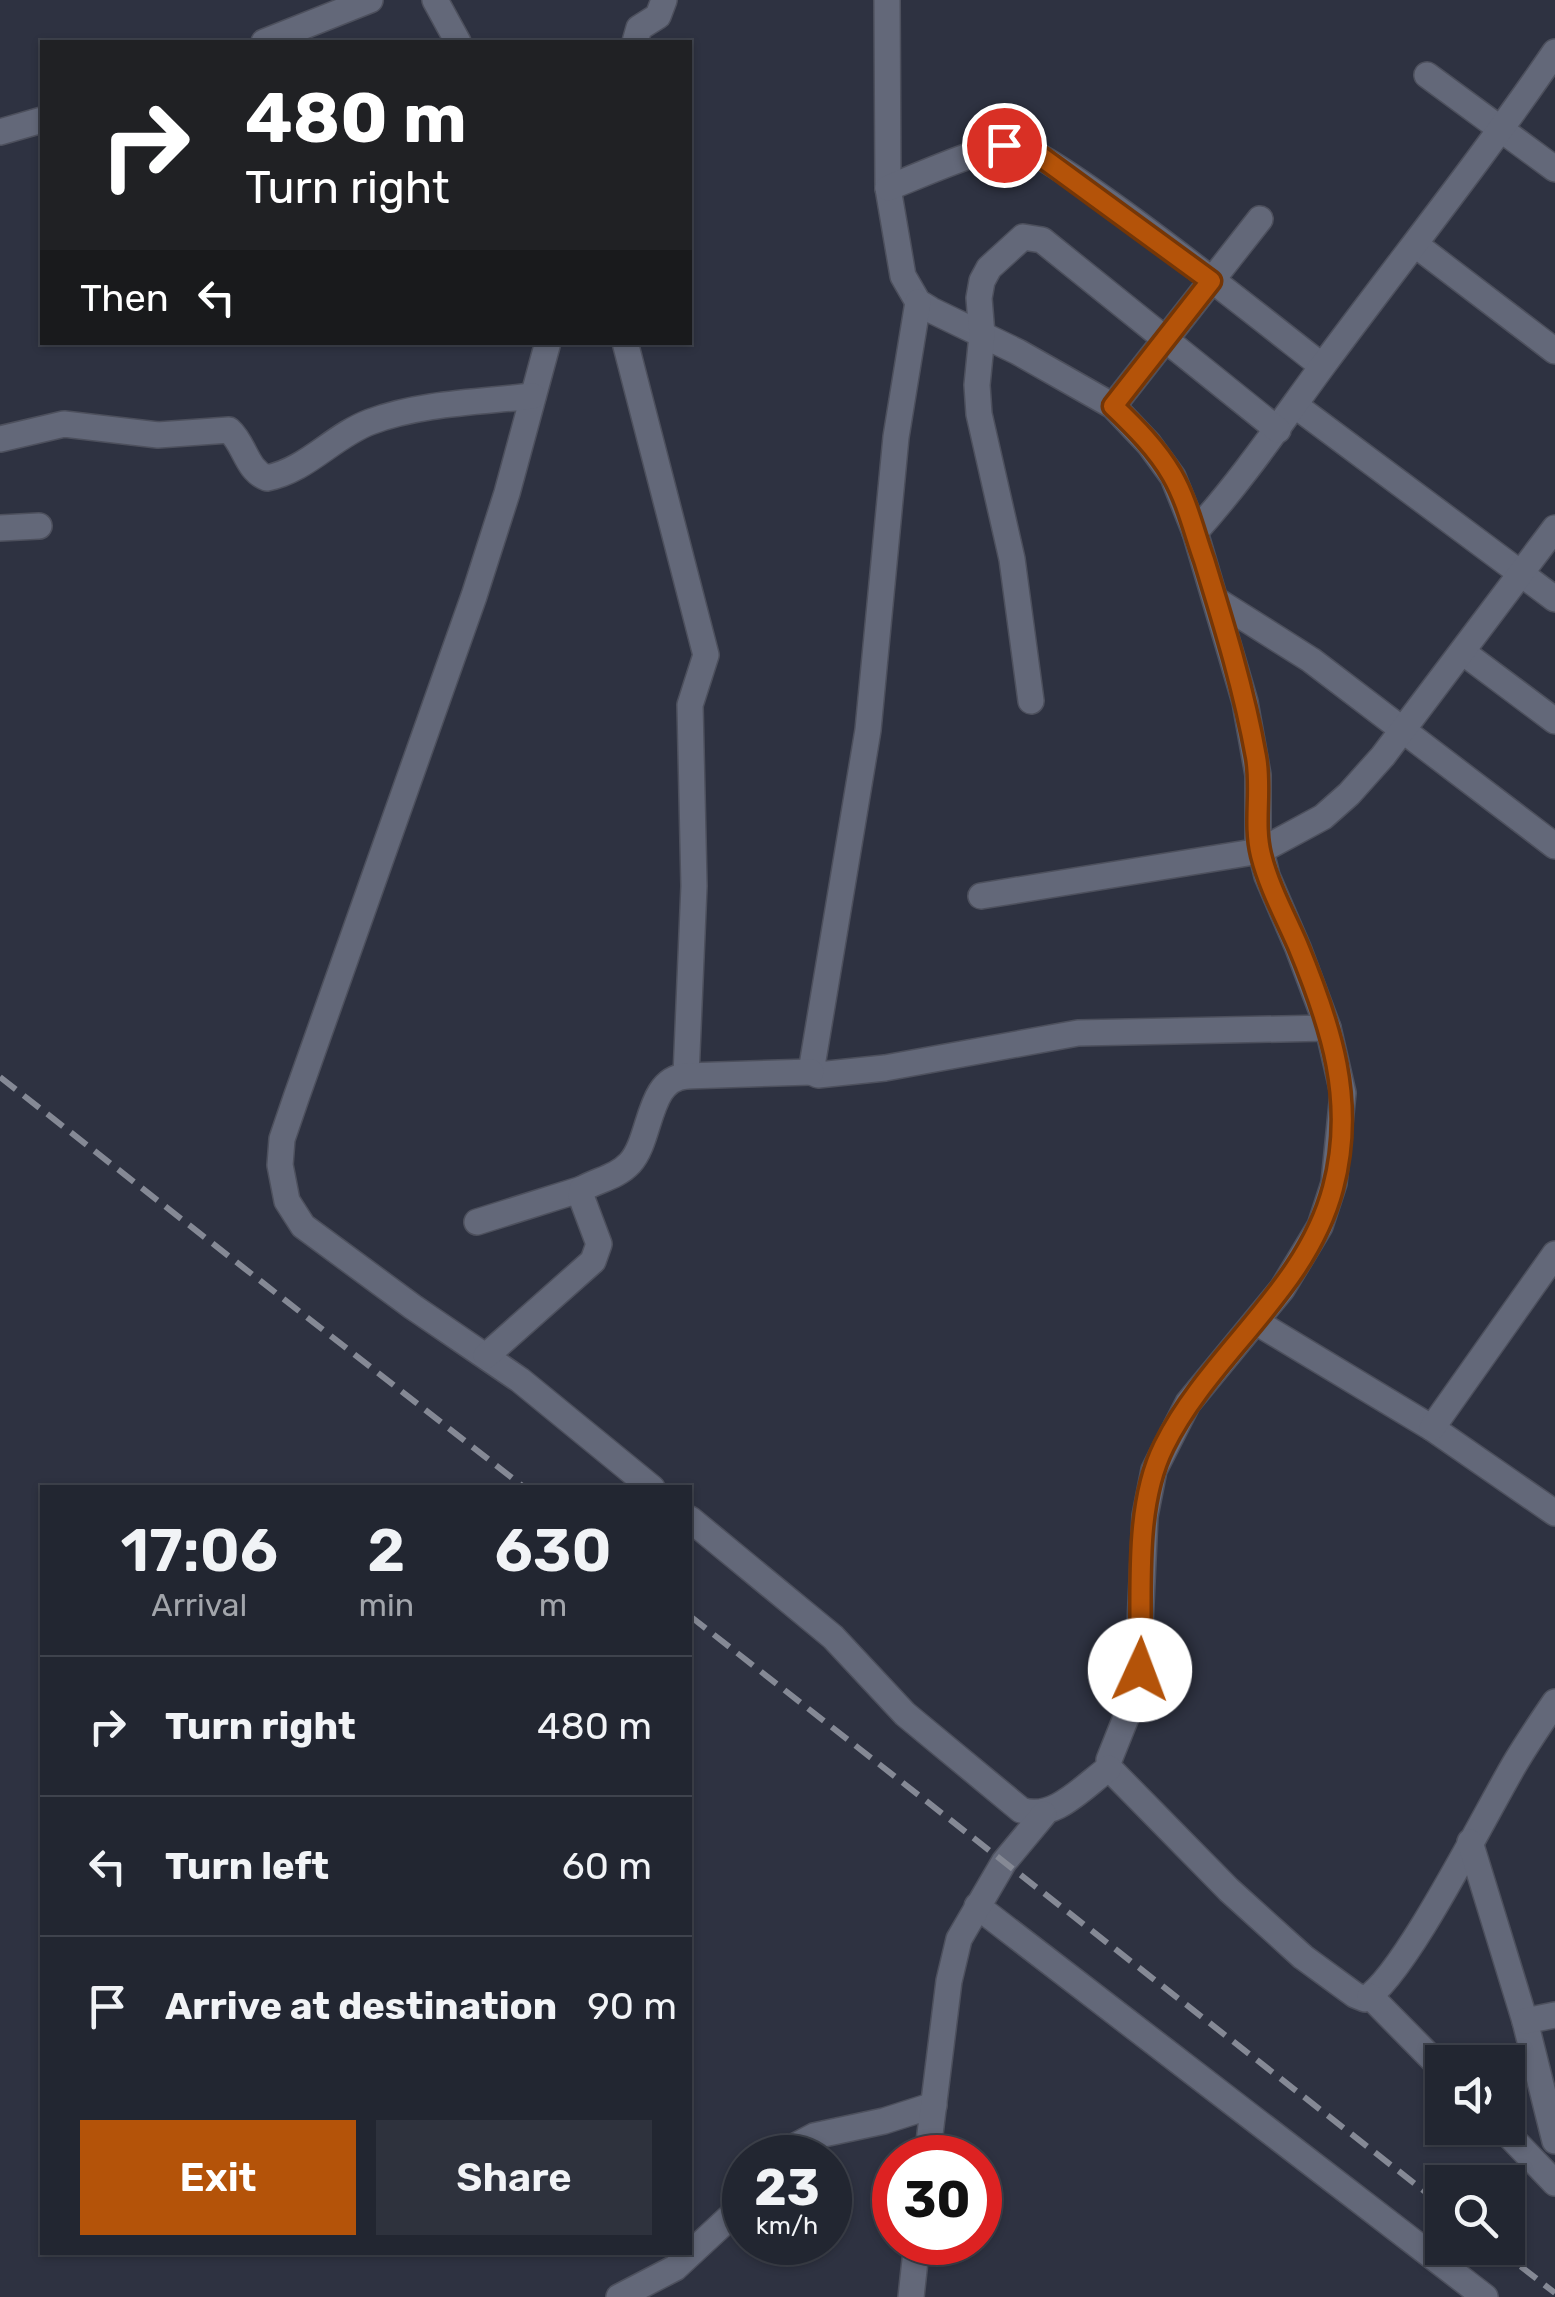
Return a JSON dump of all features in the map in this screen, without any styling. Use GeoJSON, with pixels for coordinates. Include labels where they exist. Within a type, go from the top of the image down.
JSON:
{"type":"FeatureCollection","features":[{"type":"Feature","properties":{"kind":"street"},"geometry":{"type":"LineString","coordinates":[[269,40],[370,0]]}},
{"type":"Feature","properties":{"kind":"street"},"geometry":{"type":"LineString","coordinates":[[434,0],[457,40]]}},
{"type":"Feature","properties":{"kind":"street"},"geometry":{"type":"LineString","coordinates":[[636,40],[639,28],[658,16],[664,0]]}},
{"type":"Feature","properties":{"kind":"street"},"geometry":{"type":"LineString","coordinates":[[887,0],[888,188],[907,287],[918,302],[1113,406],[1173,476],[1195,532],[1245,702],[1256,757],[1260,851],[1328,1028],[1343,1094],[1334,1183],[1314,1238],[1256,1322],[1188,1402],[1154,1470],[1145,1516],[1136,1690],[1109,1768],[1229,1890],[1303,1957],[1355,1995],[1365,1998],[1410,1943],[1518,1757],[1555,1702]]}},
{"type":"Feature","properties":{"kind":"street"},"geometry":{"type":"LineString","coordinates":[[1195,532],[1278,430],[1322,366],[1550,69]]}},
{"type":"Feature","properties":{"kind":"street"},"geometry":{"type":"LineString","coordinates":[[1427,75],[1555,169]]}},
{"type":"Feature","properties":{"kind":"street"},"geometry":{"type":"LineString","coordinates":[[0,132],[40,121]]}},
{"type":"Feature","properties":{"kind":"street"},"geometry":{"type":"LineString","coordinates":[[888,188],[1004,145],[1021,146],[1098,196],[1322,366]]}},
{"type":"Feature","properties":{"kind":"street"},"geometry":{"type":"LineString","coordinates":[[1113,406],[1260,219]]}},
{"type":"Feature","properties":{"kind":"street"},"geometry":{"type":"LineString","coordinates":[[1031,701],[1012,559],[979,414],[979,298],[989,268],[1017,240],[1030,236],[1042,240],[1278,430]]}},
{"type":"Feature","properties":{"kind":"street"},"geometry":{"type":"LineString","coordinates":[[1416,245],[1555,350]]}},
{"type":"Feature","properties":{"kind":"street"},"geometry":{"type":"LineString","coordinates":[[812,1072],[810,1064],[868,730],[896,437],[918,302]]}},
{"type":"Feature","properties":{"kind":"street"},"geometry":{"type":"LineString","coordinates":[[547,345],[474,596],[280,1150],[282,1188],[292,1214],[303,1226],[560,1411],[648,1485]]}},
{"type":"Feature","properties":{"kind":"street"},"geometry":{"type":"LineString","coordinates":[[626,345],[706,655],[690,705],[694,886],[686,1076]]}},
{"type":"Feature","properties":{"kind":"street"},"geometry":{"type":"LineString","coordinates":[[0,439],[64,424],[158,436],[229,430],[254,470],[267,478],[299,466],[352,430],[384,417],[533,396]]}},
{"type":"Feature","properties":{"kind":"street"},"geometry":{"type":"LineString","coordinates":[[1296,406],[1555,599]]}},
{"type":"Feature","properties":{"kind":"street"},"geometry":{"type":"LineString","coordinates":[[0,528],[39,526]]}},
{"type":"Feature","properties":{"kind":"street"},"geometry":{"type":"LineString","coordinates":[[981,896],[1260,851],[1323,817],[1357,786],[1403,731],[1555,528]]}},
{"type":"Feature","properties":{"kind":"street"},"geometry":{"type":"LineString","coordinates":[[1216,600],[1311,660],[1555,846]]}},
{"type":"Feature","properties":{"kind":"street"},"geometry":{"type":"LineString","coordinates":[[1464,653],[1555,721]]}},
{"type":"Feature","properties":{"kind":"street"},"geometry":{"type":"LineString","coordinates":[[477,1222],[582,1189],[627,1167],[644,1141],[666,1082],[675,1076],[812,1072],[818,1075],[885,1068],[1078,1033],[1328,1028]]}},
{"type":"Feature","properties":{"kind":"street"},"geometry":{"type":"LineString","coordinates":[[486,1356],[596,1256],[599,1244],[580,1196],[582,1189]]}},
{"type":"Feature","properties":{"kind":"street"},"geometry":{"type":"LineString","coordinates":[[1432,1428],[1555,1254]]}},
{"type":"Feature","properties":{"kind":"street"},"geometry":{"type":"LineString","coordinates":[[1256,1322],[1432,1428],[1555,1513]]}},
{"type":"Feature","properties":{"kind":"street"},"geometry":{"type":"LineString","coordinates":[[692,1521],[833,1638],[905,1714],[957,1760],[1021,1810],[1044,1814]]}},
{"type":"Feature","properties":{"kind":"street"},"geometry":{"type":"LineString","coordinates":[[930,2135],[952,1960],[959,1939],[1004,1862],[1044,1814],[1109,1768]]}},
{"type":"Feature","properties":{"kind":"street"},"geometry":{"type":"LineString","coordinates":[[1470,1842],[1525,2020],[1555,2142]]}},
{"type":"Feature","properties":{"kind":"street"},"geometry":{"type":"LineString","coordinates":[[977,1906],[1486,2297]]}},
{"type":"Feature","properties":{"kind":"street"},"geometry":{"type":"LineString","coordinates":[[1370,1996],[1425,2052]]}},
{"type":"Feature","properties":{"kind":"street"},"geometry":{"type":"LineString","coordinates":[[1525,2020],[1555,2016]]}},
{"type":"Feature","properties":{"kind":"street"},"geometry":{"type":"LineString","coordinates":[[819,2135],[884,2122],[934,2106]]}},
{"type":"Feature","properties":{"kind":"street"},"geometry":{"type":"LineString","coordinates":[[1519,2145],[1555,2182]]}},
{"type":"Feature","properties":{"kind":"street"},"geometry":{"type":"LineString","coordinates":[[692,2252],[722,2224]]}},
{"type":"Feature","properties":{"kind":"street"},"geometry":{"type":"LineString","coordinates":[[619,2297],[675,2268],[689,2255]]}},
{"type":"Feature","properties":{"kind":"street"},"geometry":{"type":"LineString","coordinates":[[911,2297],[914,2265]]}},
{"type":"Feature","properties":{"kind":"railway"},"geometry":{"type":"LineString","coordinates":[[0,1077],[521,1485]]}},
{"type":"Feature","properties":{"kind":"railway"},"geometry":{"type":"LineString","coordinates":[[692,1618],[1425,2192]]}},
{"type":"Feature","properties":{"kind":"railway"},"geometry":{"type":"LineString","coordinates":[[1519,2265],[1555,2293]]}},
{"type":"Feature","properties":{"kind":"route"},"geometry":{"type":"LineString","coordinates":[[1004,145],[1029,148],[1211,281],[1113,406],[1162,460],[1184,499],[1245,702],[1258,775],[1260,851],[1328,1028],[1343,1094],[1334,1183],[1314,1238],[1256,1322],[1188,1402],[1154,1470],[1145,1516],[1140,1670]]}}]}
